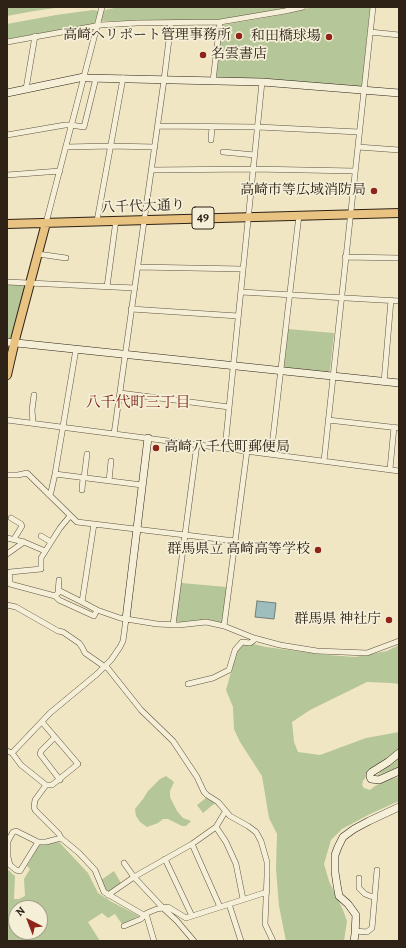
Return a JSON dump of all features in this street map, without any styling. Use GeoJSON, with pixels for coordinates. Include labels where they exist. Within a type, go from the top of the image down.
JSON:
{"type":"FeatureCollection","features":[{"type":"Feature","properties":{"kind":"main road","name":"八千代大通り"},"geometry":{"type":"LineString","coordinates":[[7,224],[399,213]]}},
{"type":"Feature","properties":{"kind":"main road"},"geometry":{"type":"LineString","coordinates":[[7,375],[11,342],[30,283],[46,223]]}},
{"type":"Feature","properties":{"kind":"street"},"geometry":{"type":"LineString","coordinates":[[46,223],[102,7]]}},
{"type":"Feature","properties":{"kind":"street"},"geometry":{"type":"LineString","coordinates":[[7,42],[104,24],[220,22],[279,13],[303,7]]}},
{"type":"Feature","properties":{"kind":"street"},"geometry":{"type":"LineString","coordinates":[[324,461],[373,7]]}},
{"type":"Feature","properties":{"kind":"street"},"geometry":{"type":"LineString","coordinates":[[213,81],[220,22]]}},
{"type":"Feature","properties":{"kind":"street"},"geometry":{"type":"LineString","coordinates":[[114,434],[158,126],[171,23]]}},
{"type":"Feature","properties":{"kind":"street"},"geometry":{"type":"LineString","coordinates":[[370,32],[399,35]]}},
{"type":"Feature","properties":{"kind":"street"},"geometry":{"type":"LineString","coordinates":[[26,89],[35,36]]}},
{"type":"Feature","properties":{"kind":"street"},"geometry":{"type":"LineString","coordinates":[[7,93],[84,77],[262,82],[399,93]]}},
{"type":"Feature","properties":{"kind":"street"},"geometry":{"type":"LineString","coordinates":[[7,135],[71,125],[84,127],[96,78]]}},
{"type":"Feature","properties":{"kind":"street"},"geometry":{"type":"LineString","coordinates":[[96,221],[123,78]]}},
{"type":"Feature","properties":{"kind":"street"},"geometry":{"type":"LineString","coordinates":[[225,448],[262,82]]}},
{"type":"Feature","properties":{"kind":"street"},"geometry":{"type":"LineString","coordinates":[[158,126],[258,126],[360,132]]}},
{"type":"Feature","properties":{"kind":"street"},"geometry":{"type":"LineString","coordinates":[[211,140],[212,127]]}},
{"type":"Feature","properties":{"kind":"street"},"geometry":{"type":"LineString","coordinates":[[66,147],[155,147]]}},
{"type":"Feature","properties":{"kind":"street"},"geometry":{"type":"LineString","coordinates":[[358,147],[399,150]]}},
{"type":"Feature","properties":{"kind":"street"},"geometry":{"type":"LineString","coordinates":[[223,152],[255,155]]}},
{"type":"Feature","properties":{"kind":"street"},"geometry":{"type":"LineString","coordinates":[[151,170],[253,169],[355,171]]}},
{"type":"Feature","properties":{"kind":"street"},"geometry":{"type":"LineString","coordinates":[[7,175],[60,171]]}},
{"type":"Feature","properties":{"kind":"street"},"geometry":{"type":"LineString","coordinates":[[270,454],[299,215]]}},
{"type":"Feature","properties":{"kind":"street"},"geometry":{"type":"LineString","coordinates":[[107,287],[116,220]]}},
{"type":"Feature","properties":{"kind":"street"},"geometry":{"type":"LineString","coordinates":[[38,254],[66,258]]}},
{"type":"Feature","properties":{"kind":"street"},"geometry":{"type":"LineString","coordinates":[[345,257],[399,258]]}},
{"type":"Feature","properties":{"kind":"street"},"geometry":{"type":"LineString","coordinates":[[138,267],[243,269]]}},
{"type":"Feature","properties":{"kind":"street"},"geometry":{"type":"LineString","coordinates":[[7,282],[135,288]]}},
{"type":"Feature","properties":{"kind":"street"},"geometry":{"type":"LineString","coordinates":[[241,292],[399,301]]}},
{"type":"Feature","properties":{"kind":"street"},"geometry":{"type":"LineString","coordinates":[[384,382],[390,300]]}},
{"type":"Feature","properties":{"kind":"street"},"geometry":{"type":"LineString","coordinates":[[131,309],[238,316]]}},
{"type":"Feature","properties":{"kind":"street"},"geometry":{"type":"LineString","coordinates":[[11,342],[399,383]]}},
{"type":"Feature","properties":{"kind":"street"},"geometry":{"type":"LineString","coordinates":[[49,495],[55,474],[76,349]]}},
{"type":"Feature","properties":{"kind":"street"},"geometry":{"type":"LineString","coordinates":[[120,393],[229,406]]}},
{"type":"Feature","properties":{"kind":"street"},"geometry":{"type":"LineString","coordinates":[[33,423],[32,410],[34,395]]}},
{"type":"Feature","properties":{"kind":"street"},"geometry":{"type":"LineString","coordinates":[[7,420],[399,470]]}},
{"type":"Feature","properties":{"kind":"street"},"geometry":{"type":"LineString","coordinates":[[328,420],[396,428],[390,469]]}},
{"type":"Feature","properties":{"kind":"street"},"geometry":{"type":"LineString","coordinates":[[42,722],[54,738],[78,764],[52,785],[46,785],[21,765],[10,752],[50,713],[84,686],[105,666],[117,652],[123,640],[148,438]]}},
{"type":"Feature","properties":{"kind":"street"},"geometry":{"type":"LineString","coordinates":[[173,625],[197,444]]}},
{"type":"Feature","properties":{"kind":"street"},"geometry":{"type":"LineString","coordinates":[[224,626],[247,451]]}},
{"type":"Feature","properties":{"kind":"street"},"geometry":{"type":"LineString","coordinates":[[82,490],[87,454]]}},
{"type":"Feature","properties":{"kind":"street"},"geometry":{"type":"LineString","coordinates":[[109,481],[112,461]]}},
{"type":"Feature","properties":{"kind":"street"},"geometry":{"type":"LineString","coordinates":[[7,475],[27,473],[77,522],[235,541]]}},
{"type":"Feature","properties":{"kind":"street"},"geometry":{"type":"LineString","coordinates":[[55,474],[142,485]]}},
{"type":"Feature","properties":{"kind":"street"},"geometry":{"type":"LineString","coordinates":[[70,516],[60,528],[41,558],[41,569],[10,572],[10,584],[57,594],[60,591],[97,610],[126,619],[173,625],[187,625],[204,622],[224,626],[254,638],[280,645],[317,651],[367,653],[399,641]]}},
{"type":"Feature","properties":{"kind":"street"},"geometry":{"type":"LineString","coordinates":[[11,518],[22,526],[14,539]]}},
{"type":"Feature","properties":{"kind":"street"},"geometry":{"type":"LineString","coordinates":[[82,602],[94,524]]}},
{"type":"Feature","properties":{"kind":"street"},"geometry":{"type":"LineString","coordinates":[[41,536],[51,542]]}},
{"type":"Feature","properties":{"kind":"street"},"geometry":{"type":"LineString","coordinates":[[7,538],[24,542],[45,551]]}},
{"type":"Feature","properties":{"kind":"street"},"geometry":{"type":"LineString","coordinates":[[7,554],[24,542]]}},
{"type":"Feature","properties":{"kind":"street"},"geometry":{"type":"LineString","coordinates":[[59,580],[57,594],[59,600],[94,616],[97,610]]}},
{"type":"Feature","properties":{"kind":"street"},"geometry":{"type":"LineString","coordinates":[[7,605],[16,608],[58,631],[63,632],[78,643],[82,647],[85,654],[105,666],[141,710],[173,741],[194,773],[204,792],[218,802],[230,816],[256,832],[261,841],[267,862],[265,924],[274,941]]}},
{"type":"Feature","properties":{"kind":"street"},"geometry":{"type":"LineString","coordinates":[[188,684],[213,678],[229,670],[235,650],[242,642],[250,642],[254,640],[254,638]]}},
{"type":"Feature","properties":{"kind":"street"},"geometry":{"type":"LineString","coordinates":[[54,738],[41,751],[40,754],[60,780]]}},
{"type":"Feature","properties":{"kind":"street"},"geometry":{"type":"LineString","coordinates":[[399,753],[372,772],[370,777],[372,779],[379,780],[399,771]]}},
{"type":"Feature","properties":{"kind":"street"},"geometry":{"type":"LineString","coordinates":[[46,785],[35,800],[34,807],[61,838],[79,853],[94,870],[104,892],[147,917],[154,941]]}},
{"type":"Feature","properties":{"kind":"street"},"geometry":{"type":"LineString","coordinates":[[354,941],[356,931],[356,915],[348,904],[339,896],[335,872],[335,855],[343,837],[354,829],[399,807]]}},
{"type":"Feature","properties":{"kind":"street"},"geometry":{"type":"LineString","coordinates":[[108,895],[134,877],[192,844],[216,827],[225,812]]}},
{"type":"Feature","properties":{"kind":"street"},"geometry":{"type":"LineString","coordinates":[[216,827],[226,842],[236,864],[243,899]]}},
{"type":"Feature","properties":{"kind":"street"},"geometry":{"type":"LineString","coordinates":[[38,842],[20,871],[16,870],[10,865],[8,857],[8,841],[13,832],[16,831],[38,842],[46,842],[61,838]]}},
{"type":"Feature","properties":{"kind":"street"},"geometry":{"type":"LineString","coordinates":[[192,844],[220,907]]}},
{"type":"Feature","properties":{"kind":"street"},"geometry":{"type":"LineString","coordinates":[[165,859],[192,916]]}},
{"type":"Feature","properties":{"kind":"street"},"geometry":{"type":"LineString","coordinates":[[124,863],[134,877],[177,921],[194,941]]}},
{"type":"Feature","properties":{"kind":"street"},"geometry":{"type":"LineString","coordinates":[[356,931],[367,932],[372,928],[377,870]]}},
{"type":"Feature","properties":{"kind":"street"},"geometry":{"type":"LineString","coordinates":[[359,878],[359,888],[365,894],[375,897]]}},
{"type":"Feature","properties":{"kind":"street"},"geometry":{"type":"LineString","coordinates":[[124,926],[141,919],[147,913],[156,909],[168,907],[186,918],[267,892]]}},
{"type":"Feature","properties":{"kind":"street"},"geometry":{"type":"LineString","coordinates":[[229,904],[241,941]]}},
{"type":"Feature","properties":{"kind":"green space"},"geometry":{"type":"Polygon","coordinates":[[[7,7],[62,7],[7,16],[7,7]]]}},
{"type":"Feature","properties":{"kind":"green space"},"geometry":{"type":"Polygon","coordinates":[[[119,7],[292,7],[217,20],[101,21],[105,10],[119,7]]]}},
{"type":"Feature","properties":{"kind":"green space"},"geometry":{"type":"Polygon","coordinates":[[[313,7],[370,7],[362,86],[360,88],[219,78],[216,76],[223,25],[286,14],[313,7]]]}},
{"type":"Feature","properties":{"kind":"green space"},"geometry":{"type":"Polygon","coordinates":[[[93,10],[99,11],[94,24],[7,39],[7,24],[93,10]]]}},
{"type":"Feature","properties":{"kind":"green space"},"geometry":{"type":"Polygon","coordinates":[[[7,284],[24,285],[26,288],[13,337],[10,339],[7,339],[7,284]]]}},
{"type":"Feature","properties":{"kind":"green space"},"geometry":{"type":"Polygon","coordinates":[[[288,329],[334,333],[330,370],[327,373],[284,367],[288,329]]]}},
{"type":"Feature","properties":{"kind":"green space"},"geometry":{"type":"Polygon","coordinates":[[[181,583],[227,587],[221,624],[179,624],[176,620],[181,583]]]}},
{"type":"Feature","properties":{"kind":"green space"},"geometry":{"type":"Polygon","coordinates":[[[253,644],[327,655],[355,657],[387,651],[399,645],[399,684],[367,682],[310,710],[292,722],[294,742],[298,752],[320,755],[366,738],[399,732],[399,748],[367,775],[362,785],[364,788],[370,790],[386,780],[399,777],[399,801],[342,829],[331,840],[324,864],[329,881],[347,921],[344,941],[286,941],[279,906],[276,869],[277,834],[269,818],[262,776],[240,742],[234,729],[233,707],[226,690],[237,651],[242,645],[253,644]]]}},
{"type":"Feature","properties":{"kind":"green space"},"geometry":{"type":"Polygon","coordinates":[[[399,756],[399,767],[376,776],[399,756]]]}},
{"type":"Feature","properties":{"kind":"green space"},"geometry":{"type":"Polygon","coordinates":[[[166,776],[174,782],[170,791],[170,797],[177,811],[183,818],[191,821],[186,826],[182,826],[168,819],[163,819],[158,823],[147,827],[140,822],[136,816],[135,809],[148,791],[160,779],[166,776]]]}},
{"type":"Feature","properties":{"kind":"green space"},"geometry":{"type":"Polygon","coordinates":[[[206,798],[215,803],[203,813],[197,805],[206,798]]]}},
{"type":"Feature","properties":{"kind":"green space"},"geometry":{"type":"Polygon","coordinates":[[[59,842],[88,873],[98,893],[139,916],[122,924],[115,914],[108,918],[102,913],[88,922],[100,941],[7,941],[7,869],[15,876],[14,899],[19,899],[25,896],[24,879],[30,869],[27,866],[39,845],[59,842]]]}},
{"type":"Feature","properties":{"kind":"green space"},"geometry":{"type":"Polygon","coordinates":[[[114,871],[121,883],[109,892],[106,891],[101,880],[114,871]]]}},
{"type":"Feature","properties":{"kind":"water"},"geometry":{"type":"Polygon","coordinates":[[[257,601],[276,603],[274,619],[255,617],[257,601]]]}},
{"type":"Feature","properties":{"kind":"place","name":"高崎ヘリポート管理事務所"},"geometry":{"type":"Point","coordinates":[239,36]}},
{"type":"Feature","properties":{"kind":"place","name":"和田橋球場"},"geometry":{"type":"Point","coordinates":[329,37]}},
{"type":"Feature","properties":{"kind":"place","name":"名雲書店"},"geometry":{"type":"Point","coordinates":[203,55]}},
{"type":"Feature","properties":{"kind":"place","name":"高崎市等広域消防局"},"geometry":{"type":"Point","coordinates":[374,191]}},
{"type":"Feature","properties":{"kind":"place","name":"高崎八千代町郵便局"},"geometry":{"type":"Point","coordinates":[156,448]}},
{"type":"Feature","properties":{"kind":"place","name":"群馬県立 高崎高等学校"},"geometry":{"type":"Point","coordinates":[318,550]}},
{"type":"Feature","properties":{"kind":"place","name":"群馬県 神社庁"},"geometry":{"type":"Point","coordinates":[389,620]}},
{"type":"Feature","properties":{"kind":"district","name":"八千代町三丁目"},"geometry":{"type":"Point","coordinates":[138,403]}}]}
